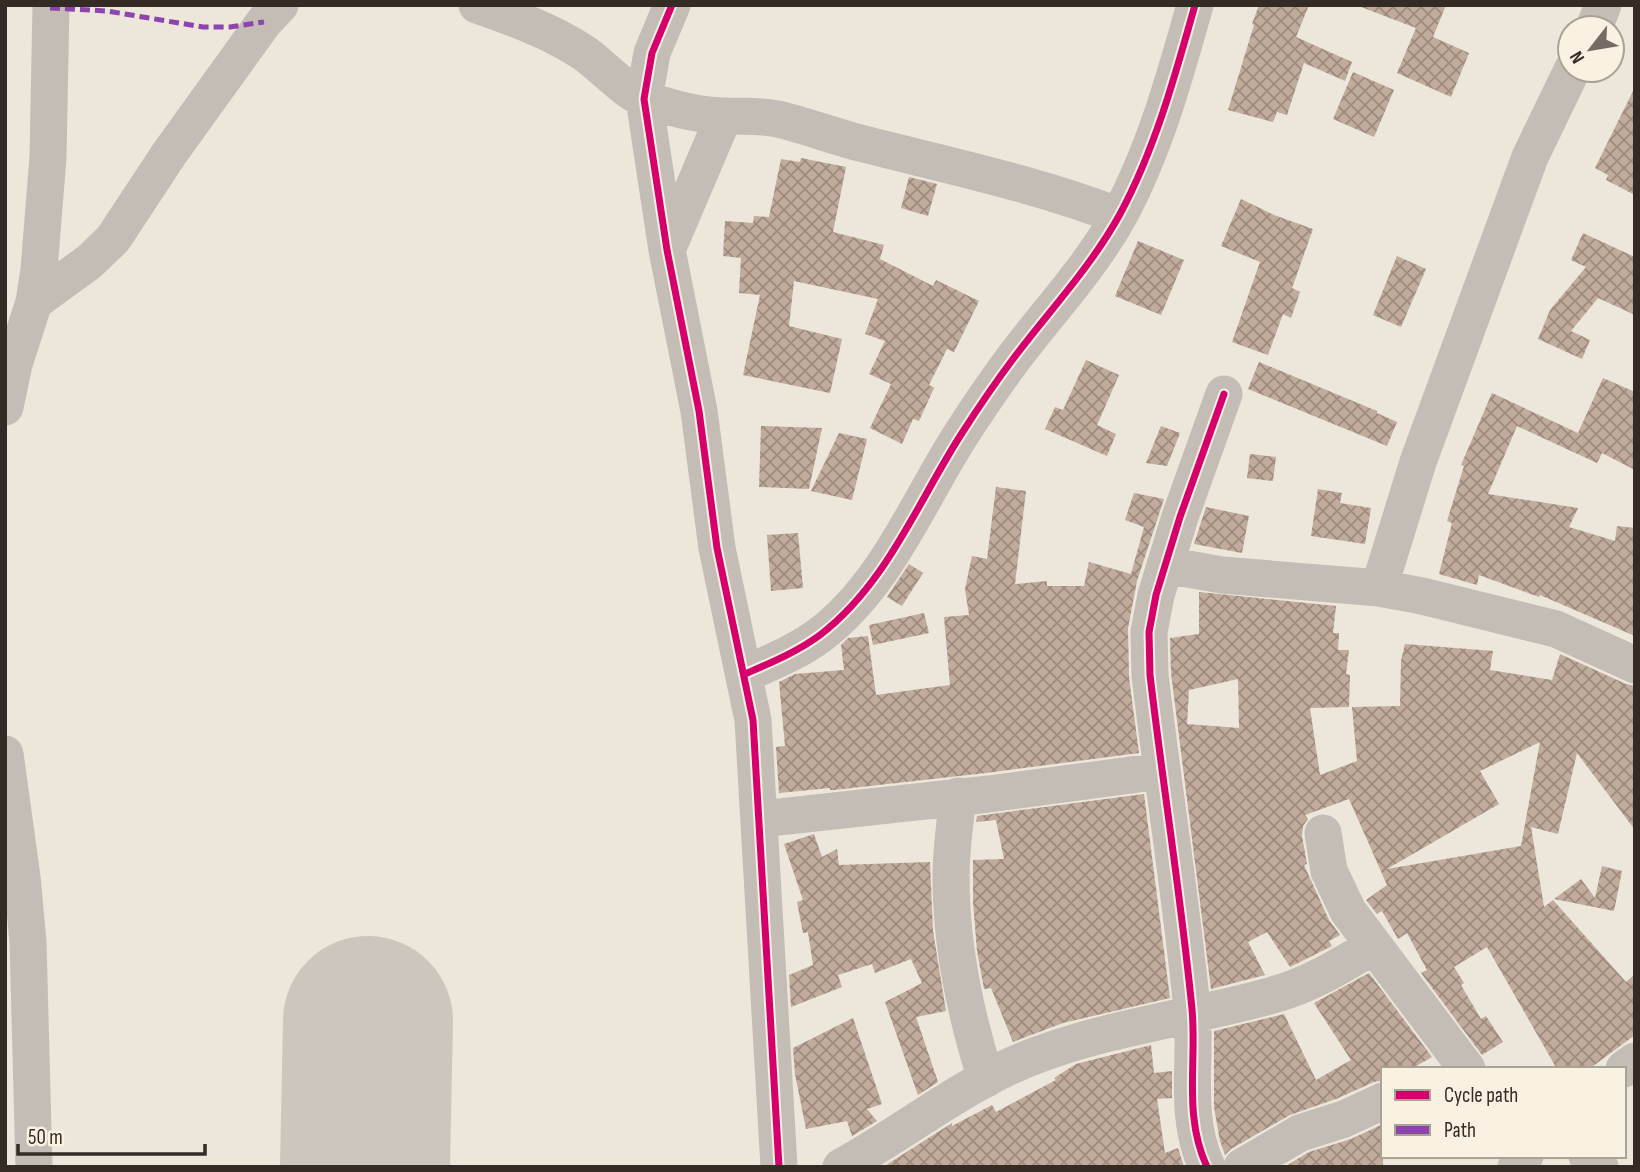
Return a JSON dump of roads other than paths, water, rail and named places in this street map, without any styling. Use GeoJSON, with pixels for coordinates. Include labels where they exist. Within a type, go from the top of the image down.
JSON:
{"type":"FeatureCollection","features":[{"type":"Feature","properties":{"kind":"street"},"geometry":{"type":"LineString","coordinates":[[34,302],[89,262],[113,239],[169,154],[264,22],[280,5]]}},
{"type":"Feature","properties":{"kind":"street"},"geometry":{"type":"LineString","coordinates":[[477,5],[559,38],[583,52],[644,99],[696,113],[724,117],[753,114],[776,119],[863,144],[992,175],[1077,200],[1119,216]]}},
{"type":"Feature","properties":{"kind":"street"},"geometry":{"type":"LineString","coordinates":[[672,5],[652,52],[644,99],[667,250],[699,411],[717,548],[753,720],[779,1167]]}},
{"type":"Feature","properties":{"kind":"street"},"geometry":{"type":"LineString","coordinates":[[745,674],[776,661],[819,636],[861,595],[891,553],[961,435],[1013,359],[1098,251],[1138,178],[1157,128],[1195,5]]}},
{"type":"Feature","properties":{"kind":"street"},"geometry":{"type":"LineString","coordinates":[[5,407],[14,364],[34,302],[43,234],[48,157],[47,6]]}},
{"type":"Feature","properties":{"kind":"street"},"geometry":{"type":"LineString","coordinates":[[1379,588],[1418,462],[1530,157],[1565,84]]}},
{"type":"Feature","properties":{"kind":"street"},"geometry":{"type":"LineString","coordinates":[[667,250],[724,117]]}},
{"type":"Feature","properties":{"kind":"street"},"geometry":{"type":"LineString","coordinates":[[1207,1167],[1198,1142],[1192,1108],[1192,1013],[1150,675],[1149,632],[1180,517],[1224,394]]}},
{"type":"Feature","properties":{"kind":"street"},"geometry":{"type":"LineString","coordinates":[[1165,565],[1222,575],[1379,588],[1422,596],[1556,629],[1635,665]]}},
{"type":"Feature","properties":{"kind":"street"},"geometry":{"type":"LineString","coordinates":[[760,819],[1161,771]]}},
{"type":"Feature","properties":{"kind":"street"},"geometry":{"type":"LineString","coordinates":[[7,776],[22,877],[28,942],[34,1167]]}},
{"type":"Feature","properties":{"kind":"street"},"geometry":{"type":"LineString","coordinates":[[958,796],[951,876],[956,956],[974,1041],[986,1079]]}},
{"type":"Feature","properties":{"kind":"street"},"geometry":{"type":"LineString","coordinates":[[1323,833],[1329,871],[1336,890],[1373,946],[1414,996],[1449,1062]]}},
{"type":"Feature","properties":{"kind":"street"},"geometry":{"type":"LineString","coordinates":[[841,1167],[986,1079],[1037,1055],[1109,1031],[1275,995],[1334,970],[1373,946]]}},
{"type":"Feature","properties":{"kind":"street"},"geometry":{"type":"LineString","coordinates":[[1242,1167],[1300,1133],[1344,1119],[1381,1102]]}}]}
